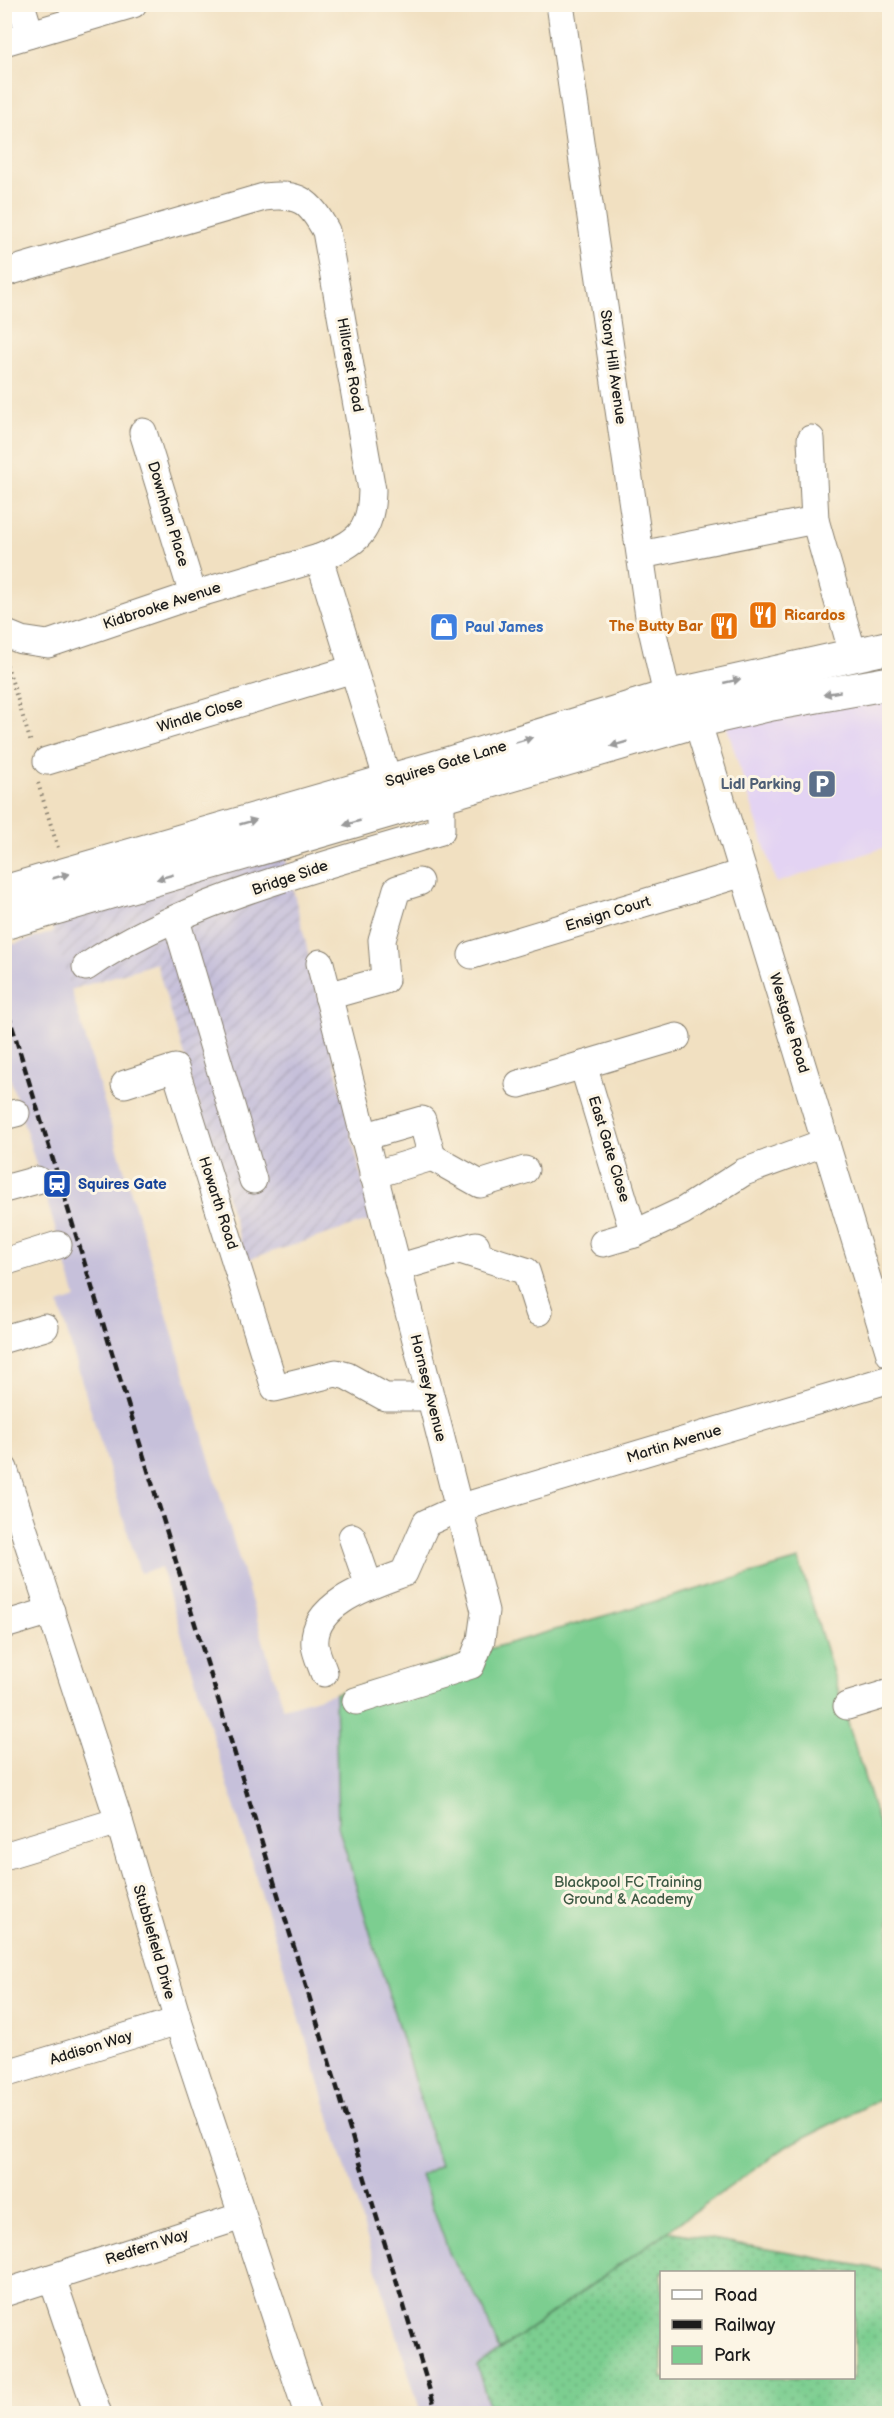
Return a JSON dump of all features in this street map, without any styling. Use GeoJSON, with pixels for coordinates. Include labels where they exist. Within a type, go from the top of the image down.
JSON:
{"type":"FeatureCollection","features":[{"type":"Feature","properties":{"kind":"main road","name":"Squires Gate Lane"},"geometry":{"type":"LineString","coordinates":[[6,912],[682,709],[877,646]]}},
{"type":"Feature","properties":{"kind":"main road","name":"Squires Gate Lane"},"geometry":{"type":"LineString","coordinates":[[682,709],[772,704],[890,683]]}},
{"type":"Feature","properties":{"kind":"street"},"geometry":{"type":"LineString","coordinates":[[21,4],[17,38],[133,4]]}},
{"type":"Feature","properties":{"kind":"street","name":"Stony Hill Avenue"},"geometry":{"type":"LineString","coordinates":[[560,4],[649,616],[682,709]]}},
{"type":"Feature","properties":{"kind":"street","name":"Hillcrest Road"},"geometry":{"type":"LineString","coordinates":[[4,273],[264,197],[288,194],[302,200],[317,214],[326,231],[372,490],[370,520],[360,537],[350,545],[319,558]]}},
{"type":"Feature","properties":{"kind":"street","name":"Downham Place"},"geometry":{"type":"LineString","coordinates":[[142,432],[194,595]]}},
{"type":"Feature","properties":{"kind":"street"},"geometry":{"type":"LineString","coordinates":[[811,439],[815,520],[877,646]]}},
{"type":"Feature","properties":{"kind":"street"},"geometry":{"type":"LineString","coordinates":[[641,555],[815,520]]}},
{"type":"Feature","properties":{"kind":"street"},"geometry":{"type":"LineString","coordinates":[[319,558],[392,796]]}},
{"type":"Feature","properties":{"kind":"street","name":"Kidbrooke Avenue"},"geometry":{"type":"LineString","coordinates":[[4,633],[21,640],[48,644],[194,595],[319,558]]}},
{"type":"Feature","properties":{"kind":"street","name":"Windle Close"},"geometry":{"type":"LineString","coordinates":[[48,761],[353,669]]}},
{"type":"Feature","properties":{"kind":"street","name":"Westgate Road"},"geometry":{"type":"LineString","coordinates":[[682,709],[743,873],[890,1354]]}},
{"type":"Feature","properties":{"kind":"street","name":"Bridge Side"},"geometry":{"type":"LineString","coordinates":[[86,967],[113,949],[176,920],[300,873],[441,831],[441,781]]}},
{"type":"Feature","properties":{"kind":"street","name":"Ensign Court"},"geometry":{"type":"LineString","coordinates":[[472,955],[743,873]]}},
{"type":"Feature","properties":{"kind":"street"},"geometry":{"type":"LineString","coordinates":[[328,996],[385,980],[382,940],[396,889],[419,882]]}},
{"type":"Feature","properties":{"kind":"street"},"geometry":{"type":"LineString","coordinates":[[176,920],[253,1180]]}},
{"type":"Feature","properties":{"kind":"street","name":"Hornsey Avenue"},"geometry":{"type":"LineString","coordinates":[[320,963],[485,1611],[481,1640],[471,1665],[356,1701]]}},
{"type":"Feature","properties":{"kind":"street"},"geometry":{"type":"LineString","coordinates":[[519,1084],[677,1037]]}},
{"type":"Feature","properties":{"kind":"street","name":"East Gate Close"},"geometry":{"type":"LineString","coordinates":[[584,1065],[634,1234]]}},
{"type":"Feature","properties":{"kind":"street","name":"Howarth Road"},"geometry":{"type":"LineString","coordinates":[[125,1084],[175,1068],[275,1388],[336,1373],[347,1376],[385,1397],[430,1397]]}},
{"type":"Feature","properties":{"kind":"street"},"geometry":{"type":"LineString","coordinates":[[363,1137],[422,1120],[432,1157],[480,1184],[525,1170]]}},
{"type":"Feature","properties":{"kind":"street"},"geometry":{"type":"LineString","coordinates":[[603,1243],[634,1234],[683,1211],[744,1172],[826,1142]]}},
{"type":"Feature","properties":{"kind":"street"},"geometry":{"type":"LineString","coordinates":[[373,1175],[432,1157]]}},
{"type":"Feature","properties":{"kind":"street"},"geometry":{"type":"LineString","coordinates":[[4,1190],[37,1180]]}},
{"type":"Feature","properties":{"kind":"street"},"geometry":{"type":"LineString","coordinates":[[397,1268],[487,1242]]}},
{"type":"Feature","properties":{"kind":"street"},"geometry":{"type":"LineString","coordinates":[[4,1262],[58,1245]]}},
{"type":"Feature","properties":{"kind":"street"},"geometry":{"type":"LineString","coordinates":[[459,1250],[526,1271],[539,1312]]}},
{"type":"Feature","properties":{"kind":"street"},"geometry":{"type":"LineString","coordinates":[[4,1339],[45,1327]]}},
{"type":"Feature","properties":{"kind":"street","name":"Martin Avenue"},"geometry":{"type":"LineString","coordinates":[[324,1672],[315,1644],[321,1621],[353,1592],[404,1574],[426,1523],[459,1508],[890,1379]]}},
{"type":"Feature","properties":{"kind":"street","name":"Stubblefield Drive"},"geometry":{"type":"LineString","coordinates":[[4,1469],[119,1821],[178,2021],[308,2414]]}},
{"type":"Feature","properties":{"kind":"street"},"geometry":{"type":"LineString","coordinates":[[352,1537],[369,1586]]}},
{"type":"Feature","properties":{"kind":"street"},"geometry":{"type":"LineString","coordinates":[[4,1625],[51,1611]]}},
{"type":"Feature","properties":{"kind":"street"},"geometry":{"type":"LineString","coordinates":[[847,1706],[890,1693]]}},
{"type":"Feature","properties":{"kind":"street"},"geometry":{"type":"LineString","coordinates":[[4,1856],[119,1821]]}},
{"type":"Feature","properties":{"kind":"street","name":"Addison Way"},"geometry":{"type":"LineString","coordinates":[[4,2074],[178,2021]]}},
{"type":"Feature","properties":{"kind":"street","name":"Redfern Way"},"geometry":{"type":"LineString","coordinates":[[4,2293],[242,2216]]}},
{"type":"Feature","properties":{"kind":"street"},"geometry":{"type":"LineString","coordinates":[[52,2278],[98,2414]]}},
{"type":"Feature","properties":{"kind":"path"},"geometry":{"type":"LineString","coordinates":[[4,658],[38,764],[48,761]]}},
{"type":"Feature","properties":{"kind":"path"},"geometry":{"type":"LineString","coordinates":[[43,800],[58,849]]}},
{"type":"Feature","properties":{"kind":"shaded area","name":"Lidl Parking"},"geometry":{"type":"Polygon","coordinates":[[[889,675],[889,846],[776,883],[723,715],[889,675]]]}},
{"type":"Feature","properties":{"kind":"shaded area"},"geometry":{"type":"Polygon","coordinates":[[[282,843],[372,1220],[246,1260],[156,963],[70,990],[48,911],[282,843]]]}},
{"type":"Feature","properties":{"kind":"shaded area"},"geometry":{"type":"Polygon","coordinates":[[[54,932],[283,1708],[335,1693],[338,1826],[440,2166],[421,2176],[451,2258],[481,2303],[499,2350],[477,2366],[491,2413],[421,2413],[161,1568],[140,1573],[66,1329],[59,1304],[76,1298],[5,1061],[4,947],[54,932]]]}},
{"type":"Feature","properties":{"kind":"green space","name":"Blackpool FC Training Ground & Academy"},"geometry":{"type":"Polygon","coordinates":[[[799,1560],[889,1859],[889,2095],[789,2145],[499,2350],[481,2303],[451,2258],[421,2175],[440,2165],[338,1826],[335,1693],[799,1560]]]}},
{"type":"Feature","properties":{"kind":"green space"},"geometry":{"type":"Polygon","coordinates":[[[668,2231],[889,2271],[889,2413],[491,2413],[477,2366],[668,2231]]]}},
{"type":"Feature","properties":{"kind":"railway"},"geometry":{"type":"LineString","coordinates":[[4,1000],[437,2414]]}},
{"type":"Feature","properties":{"kind":"place","name":"Ricardos"},"geometry":{"type":"Point","coordinates":[763,615]}},
{"type":"Feature","properties":{"kind":"place","name":"The Butty Bar"},"geometry":{"type":"Point","coordinates":[724,626]}},
{"type":"Feature","properties":{"kind":"place","name":"Paul James"},"geometry":{"type":"Point","coordinates":[444,627]}},
{"type":"Feature","properties":{"kind":"place","name":"Lidl Parking"},"geometry":{"type":"Point","coordinates":[822,784]}},
{"type":"Feature","properties":{"kind":"place","name":"Squires Gate"},"geometry":{"type":"Point","coordinates":[57,1184]}}]}
